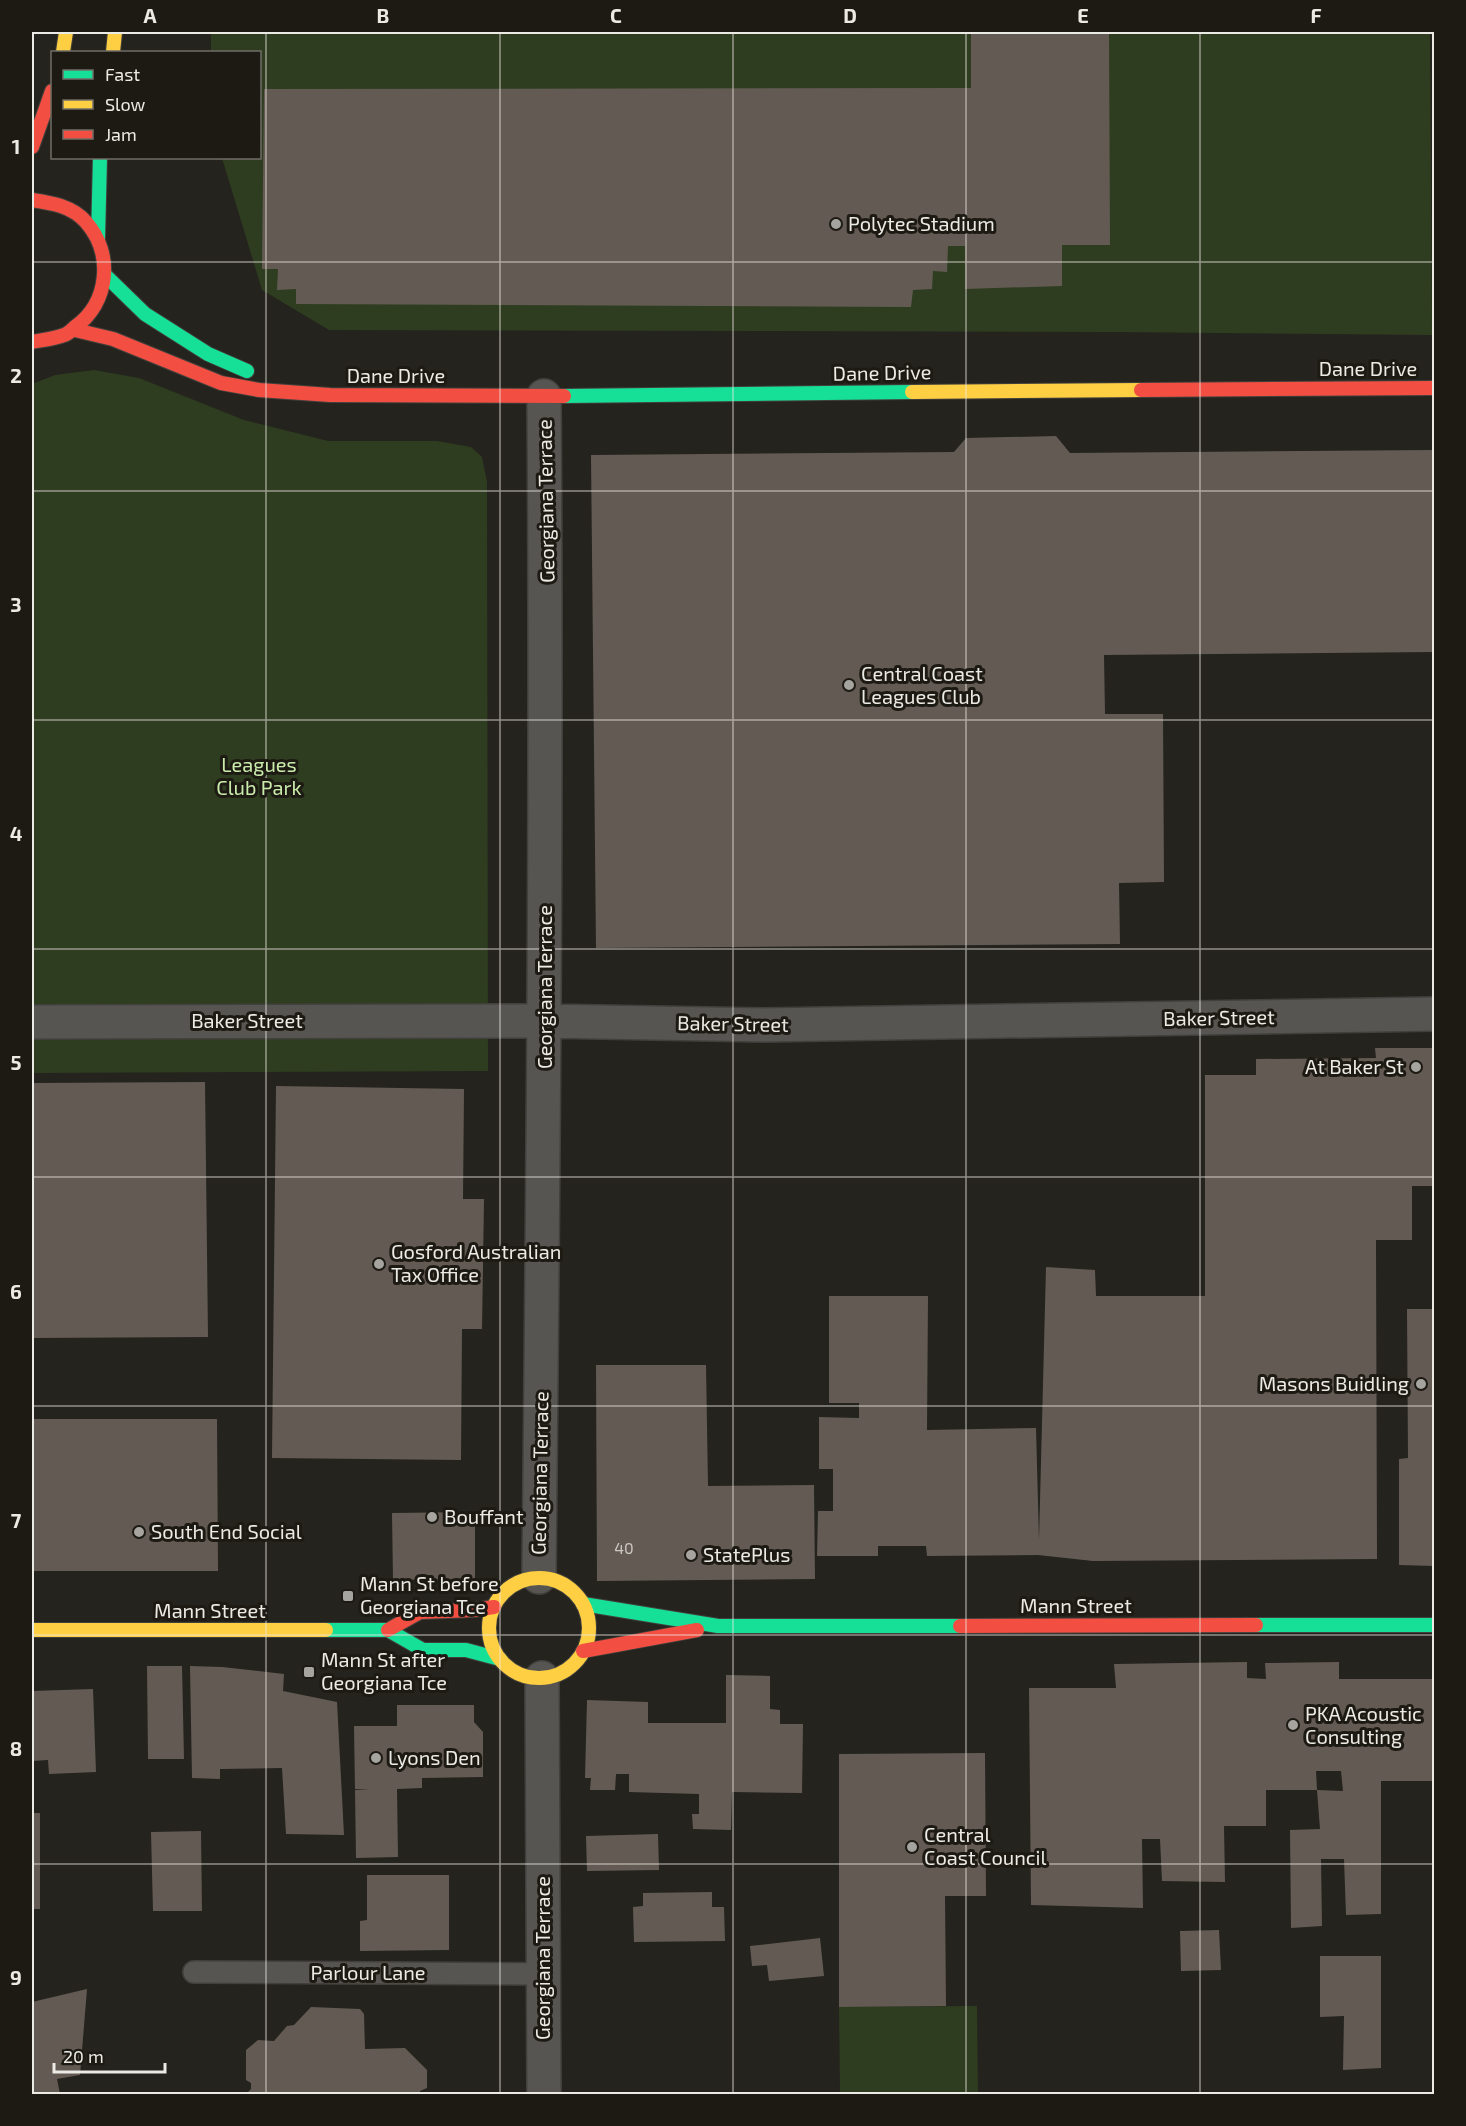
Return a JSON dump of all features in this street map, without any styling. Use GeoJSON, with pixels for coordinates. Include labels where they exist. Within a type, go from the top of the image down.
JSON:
{"type":"FeatureCollection","features":[{"type":"Feature","properties":{"kind":"main road"},"geometry":{"type":"LineString","coordinates":[[63,51],[66,32]]}},
{"type":"Feature","properties":{"kind":"main road"},"geometry":{"type":"LineString","coordinates":[[113,51],[116,32]]}},
{"type":"Feature","properties":{"kind":"main road"},"geometry":{"type":"LineString","coordinates":[[32,147],[51,95]]}},
{"type":"Feature","properties":{"kind":"main road"},"geometry":{"type":"LineString","coordinates":[[98,238],[100,159]]}},
{"type":"Feature","properties":{"kind":"main road"},"geometry":{"type":"LineString","coordinates":[[32,200],[44,200],[65,206],[85,220],[98,238],[105,256],[106,276],[101,297],[91,316],[75,330],[32,350]]}},
{"type":"Feature","properties":{"kind":"main road","name":"Dane Drive"},"geometry":{"type":"LineString","coordinates":[[106,276],[145,314],[208,354],[262,377],[330,394]]}},
{"type":"Feature","properties":{"kind":"main road","name":"Dane Drive"},"geometry":{"type":"LineString","coordinates":[[75,330],[112,339],[221,383],[259,390],[330,394],[544,396],[1434,388]]}},
{"type":"Feature","properties":{"kind":"main road"},"geometry":{"type":"LineString","coordinates":[[32,342],[48,342]]}},
{"type":"Feature","properties":{"kind":"main road"},"geometry":{"type":"LineString","coordinates":[[539,1577],[568,1586],[579,1597],[587,1611],[590,1626],[584,1652],[576,1662],[566,1671],[542,1678],[526,1676],[511,1670],[492,1646],[489,1631],[494,1607],[509,1587],[523,1580],[539,1577]]}},
{"type":"Feature","properties":{"kind":"main road","name":"Mann Street"},"geometry":{"type":"LineString","coordinates":[[583,1604],[718,1626],[1434,1625]]}},
{"type":"Feature","properties":{"kind":"main road","name":"Mann Street"},"geometry":{"type":"LineString","coordinates":[[32,1630],[388,1630],[420,1612],[494,1607]]}},
{"type":"Feature","properties":{"kind":"main road","name":"Mann Street"},"geometry":{"type":"LineString","coordinates":[[584,1652],[718,1626]]}},
{"type":"Feature","properties":{"kind":"main road","name":"Mann Street"},"geometry":{"type":"LineString","coordinates":[[388,1630],[423,1650],[466,1650],[500,1659]]}},
{"type":"Feature","properties":{"kind":"street","name":"Georgiana Terrace"},"geometry":{"type":"LineString","coordinates":[[539,1577],[547,579],[544,396]]}},
{"type":"Feature","properties":{"kind":"street","name":"Baker Street"},"geometry":{"type":"LineString","coordinates":[[32,1022],[545,1021],[765,1025],[1434,1014]]}},
{"type":"Feature","properties":{"kind":"street","name":"Georgiana Terrace"},"geometry":{"type":"LineString","coordinates":[[542,1678],[544,2094]]}},
{"type":"Feature","properties":{"kind":"lane","name":"Parlour Lane"},"geometry":{"type":"LineString","coordinates":[[194,1972],[543,1974]]}},
{"type":"Feature","properties":{"kind":"green space","name":"Polytec Stadium"},"geometry":{"type":"Polygon","coordinates":[[[211,32],[1430,32],[1432,335],[329,330],[262,290],[222,159],[261,159],[261,51],[211,51],[211,32]]]}},
{"type":"Feature","properties":{"kind":"green space","name":"Leagues Club Park"},"geometry":{"type":"Polygon","coordinates":[[[94,370],[139,378],[244,420],[328,441],[437,441],[471,447],[482,457],[487,482],[488,1071],[32,1073],[32,384],[55,375],[94,370]]]}},
{"type":"Feature","properties":{"kind":"green space"},"geometry":{"type":"Polygon","coordinates":[[[977,2006],[978,2094],[840,2094],[839,2007],[977,2006]]]}},
{"type":"Feature","properties":{"kind":"building"},"geometry":{"type":"Polygon","coordinates":[[[971,32],[1109,32],[1110,245],[1062,245],[1062,286],[965,289],[965,246],[948,246],[947,272],[933,271],[932,289],[913,290],[911,307],[296,304],[296,289],[277,290],[278,269],[262,269],[264,89],[971,88],[971,32]]]}},
{"type":"Feature","properties":{"kind":"building","name":"Central Coast Leagues Club"},"geometry":{"type":"Polygon","coordinates":[[[1056,436],[1070,453],[1434,450],[1434,652],[1104,655],[1105,714],[1163,714],[1164,882],[1119,883],[1120,944],[596,948],[591,455],[954,452],[966,438],[1056,436]]]}},
{"type":"Feature","properties":{"kind":"building"},"geometry":{"type":"Polygon","coordinates":[[[1375,1048],[1434,1048],[1434,1186],[1412,1186],[1412,1240],[1376,1240],[1377,1559],[1093,1561],[1038,1555],[927,1556],[926,1546],[878,1546],[878,1556],[817,1556],[818,1511],[833,1511],[833,1469],[819,1469],[819,1417],[859,1418],[859,1403],[829,1403],[829,1296],[928,1296],[927,1430],[1036,1428],[1039,1540],[1046,1267],[1095,1270],[1096,1296],[1205,1296],[1205,1075],[1256,1075],[1256,1059],[1376,1058],[1375,1048]]]}},
{"type":"Feature","properties":{"kind":"building"},"geometry":{"type":"Polygon","coordinates":[[[205,1082],[208,1337],[32,1338],[32,1083],[205,1082]]]}},
{"type":"Feature","properties":{"kind":"building","name":"Gosford Australian Tax Office"},"geometry":{"type":"Polygon","coordinates":[[[276,1086],[464,1089],[463,1199],[484,1199],[482,1329],[462,1329],[461,1460],[272,1458],[276,1086]]]}},
{"type":"Feature","properties":{"kind":"building","name":"Masons Buidling"},"geometry":{"type":"Polygon","coordinates":[[[1407,1309],[1434,1309],[1434,1566],[1399,1565],[1399,1459],[1408,1458],[1407,1309]]]}},
{"type":"Feature","properties":{"kind":"building"},"geometry":{"type":"Polygon","coordinates":[[[596,1365],[706,1365],[708,1486],[814,1485],[815,1579],[597,1581],[596,1365]]]}},
{"type":"Feature","properties":{"kind":"building"},"geometry":{"type":"Polygon","coordinates":[[[32,1419],[217,1419],[218,1571],[32,1571],[32,1419]]]}},
{"type":"Feature","properties":{"kind":"building"},"geometry":{"type":"Polygon","coordinates":[[[475,1512],[475,1579],[393,1580],[392,1513],[475,1512]]]}},
{"type":"Feature","properties":{"kind":"building"},"geometry":{"type":"Polygon","coordinates":[[[1247,1662],[1247,1678],[1266,1679],[1265,1663],[1339,1662],[1339,1679],[1434,1679],[1434,1781],[1381,1781],[1381,1914],[1346,1915],[1344,1859],[1321,1859],[1322,1926],[1291,1928],[1290,1830],[1320,1829],[1317,1790],[1266,1790],[1266,1826],[1224,1826],[1225,1882],[1162,1881],[1160,1839],[1142,1839],[1143,1908],[1031,1905],[1029,1688],[1116,1688],[1114,1664],[1247,1662]],[[1316,1771],[1317,1790],[1343,1791],[1341,1771],[1316,1771]]]}},
{"type":"Feature","properties":{"kind":"building"},"geometry":{"type":"Polygon","coordinates":[[[147,1666],[182,1666],[184,1759],[148,1759],[147,1666]]]}},
{"type":"Feature","properties":{"kind":"building"},"geometry":{"type":"Polygon","coordinates":[[[190,1666],[284,1674],[283,1691],[337,1702],[344,1835],[286,1834],[282,1768],[220,1769],[220,1779],[192,1778],[190,1666]]]}},
{"type":"Feature","properties":{"kind":"building"},"geometry":{"type":"Polygon","coordinates":[[[726,1675],[770,1676],[770,1709],[780,1710],[780,1724],[803,1724],[802,1793],[732,1792],[731,1830],[693,1829],[692,1814],[699,1814],[699,1794],[629,1792],[629,1774],[616,1774],[615,1790],[590,1790],[591,1778],[585,1778],[587,1700],[648,1702],[648,1723],[726,1723],[726,1675]]]}},
{"type":"Feature","properties":{"kind":"building"},"geometry":{"type":"Polygon","coordinates":[[[93,1689],[96,1772],[49,1774],[48,1760],[32,1761],[32,1691],[93,1689]]]}},
{"type":"Feature","properties":{"kind":"building"},"geometry":{"type":"Polygon","coordinates":[[[397,1705],[474,1705],[474,1722],[483,1732],[483,1777],[422,1778],[422,1788],[397,1789],[398,1857],[356,1858],[355,1790],[369,1789],[355,1789],[354,1726],[397,1726],[397,1705]]]}},
{"type":"Feature","properties":{"kind":"building","name":"Central Coast Council"},"geometry":{"type":"Polygon","coordinates":[[[985,1753],[986,1896],[945,1896],[946,2006],[839,2007],[839,1754],[985,1753]]]}},
{"type":"Feature","properties":{"kind":"building"},"geometry":{"type":"Polygon","coordinates":[[[32,1813],[40,1813],[40,1909],[32,1909],[32,1813]]]}},
{"type":"Feature","properties":{"kind":"building"},"geometry":{"type":"Polygon","coordinates":[[[201,1831],[202,1911],[153,1911],[151,1832],[201,1831]]]}},
{"type":"Feature","properties":{"kind":"building"},"geometry":{"type":"Polygon","coordinates":[[[658,1834],[659,1870],[587,1871],[586,1836],[658,1834]]]}},
{"type":"Feature","properties":{"kind":"building"},"geometry":{"type":"Polygon","coordinates":[[[367,1875],[449,1875],[449,1950],[360,1951],[360,1921],[367,1920],[367,1875]]]}},
{"type":"Feature","properties":{"kind":"building"},"geometry":{"type":"Polygon","coordinates":[[[712,1892],[712,1907],[724,1907],[725,1941],[634,1942],[633,1907],[643,1906],[643,1893],[712,1892]]]}},
{"type":"Feature","properties":{"kind":"building"},"geometry":{"type":"Polygon","coordinates":[[[1219,1930],[1221,1970],[1181,1971],[1180,1931],[1219,1930]]]}},
{"type":"Feature","properties":{"kind":"building"},"geometry":{"type":"Polygon","coordinates":[[[820,1938],[824,1976],[769,1981],[767,1965],[752,1966],[750,1946],[820,1938]]]}},
{"type":"Feature","properties":{"kind":"building"},"geometry":{"type":"Polygon","coordinates":[[[1320,1956],[1381,1956],[1381,2068],[1343,2070],[1344,2016],[1320,2017],[1320,1956]]]}},
{"type":"Feature","properties":{"kind":"building"},"geometry":{"type":"Polygon","coordinates":[[[87,1989],[80,2075],[57,2079],[60,2094],[32,2094],[32,2002],[87,1989]]]}},
{"type":"Feature","properties":{"kind":"building"},"geometry":{"type":"Polygon","coordinates":[[[311,2007],[360,2009],[364,2014],[365,2049],[405,2048],[427,2070],[427,2088],[420,2091],[420,2094],[246,2094],[251,2089],[251,2083],[246,2080],[246,2050],[258,2040],[274,2041],[287,2026],[294,2025],[311,2007]]]}},
{"type":"Feature","properties":{"kind":"traffic: fast"},"geometry":{"type":"LineString","coordinates":[[98,238],[100,159]]}},
{"type":"Feature","properties":{"kind":"traffic: fast"},"geometry":{"type":"LineString","coordinates":[[106,276],[145,314],[208,354],[247,371]]}},
{"type":"Feature","properties":{"kind":"traffic: fast"},"geometry":{"type":"LineString","coordinates":[[564,396],[912,392]]}},
{"type":"Feature","properties":{"kind":"traffic: fast"},"geometry":{"type":"LineString","coordinates":[[583,1604],[718,1626],[960,1626]]}},
{"type":"Feature","properties":{"kind":"traffic: fast"},"geometry":{"type":"LineString","coordinates":[[1256,1625],[1434,1625]]}},
{"type":"Feature","properties":{"kind":"traffic: fast"},"geometry":{"type":"LineString","coordinates":[[326,1630],[388,1630],[423,1650],[466,1650],[500,1659]]}},
{"type":"Feature","properties":{"kind":"traffic: slow"},"geometry":{"type":"LineString","coordinates":[[63,51],[66,32]]}},
{"type":"Feature","properties":{"kind":"traffic: slow"},"geometry":{"type":"LineString","coordinates":[[113,51],[115,32]]}},
{"type":"Feature","properties":{"kind":"traffic: slow"},"geometry":{"type":"LineString","coordinates":[[912,392],[1141,390]]}},
{"type":"Feature","properties":{"kind":"traffic: slow"},"geometry":{"type":"LineString","coordinates":[[539,1578],[567,1586],[581,1600],[589,1628],[581,1656],[567,1670],[539,1678],[511,1670],[497,1656],[489,1628],[497,1600],[511,1586],[539,1578]]}},
{"type":"Feature","properties":{"kind":"traffic: slow"},"geometry":{"type":"LineString","coordinates":[[32,1630],[326,1630]]}},
{"type":"Feature","properties":{"kind":"traffic: jam"},"geometry":{"type":"LineString","coordinates":[[32,147],[51,94]]}},
{"type":"Feature","properties":{"kind":"traffic: jam"},"geometry":{"type":"LineString","coordinates":[[32,200],[61,206],[74,212],[86,222],[95,235],[104,263],[101,292],[86,317],[70,332],[32,342]]}},
{"type":"Feature","properties":{"kind":"traffic: jam"},"geometry":{"type":"LineString","coordinates":[[75,330],[113,339],[221,383],[259,390],[330,395],[564,396]]}},
{"type":"Feature","properties":{"kind":"traffic: jam"},"geometry":{"type":"LineString","coordinates":[[1141,390],[1434,388]]}},
{"type":"Feature","properties":{"kind":"traffic: jam"},"geometry":{"type":"LineString","coordinates":[[388,1630],[420,1612],[494,1607]]}},
{"type":"Feature","properties":{"kind":"traffic: jam"},"geometry":{"type":"LineString","coordinates":[[960,1626],[1256,1625]]}},
{"type":"Feature","properties":{"kind":"traffic: jam"},"geometry":{"type":"LineString","coordinates":[[583,1651],[697,1630]]}},
{"type":"Feature","properties":{"kind":"place","name":"Polytec Stadium"},"geometry":{"type":"Point","coordinates":[836,224]}},
{"type":"Feature","properties":{"kind":"place","name":"Central Coast Leagues Club"},"geometry":{"type":"Point","coordinates":[849,685]}},
{"type":"Feature","properties":{"kind":"place","name":"At Baker St"},"geometry":{"type":"Point","coordinates":[1416,1067]}},
{"type":"Feature","properties":{"kind":"place","name":"Gosford Australian Tax Office"},"geometry":{"type":"Point","coordinates":[379,1264]}},
{"type":"Feature","properties":{"kind":"place","name":"Masons Buidling"},"geometry":{"type":"Point","coordinates":[1421,1384]}},
{"type":"Feature","properties":{"kind":"place","name":"Bouffant"},"geometry":{"type":"Point","coordinates":[432,1517]}},
{"type":"Feature","properties":{"kind":"place","name":"South End Social"},"geometry":{"type":"Point","coordinates":[139,1532]}},
{"type":"Feature","properties":{"kind":"place","name":"StatePlus"},"geometry":{"type":"Point","coordinates":[691,1555]}},
{"type":"Feature","properties":{"kind":"place","name":"Mann St before Georgiana Tce"},"geometry":{"type":"Point","coordinates":[348,1596]}},
{"type":"Feature","properties":{"kind":"place","name":"Mann St after Georgiana Tce"},"geometry":{"type":"Point","coordinates":[309,1672]}},
{"type":"Feature","properties":{"kind":"place","name":"PKA Acoustic Consulting"},"geometry":{"type":"Point","coordinates":[1293,1725]}},
{"type":"Feature","properties":{"kind":"place","name":"Lyons Den"},"geometry":{"type":"Point","coordinates":[376,1758]}},
{"type":"Feature","properties":{"kind":"place","name":"Central Coast Council"},"geometry":{"type":"Point","coordinates":[912,1847]}}]}
